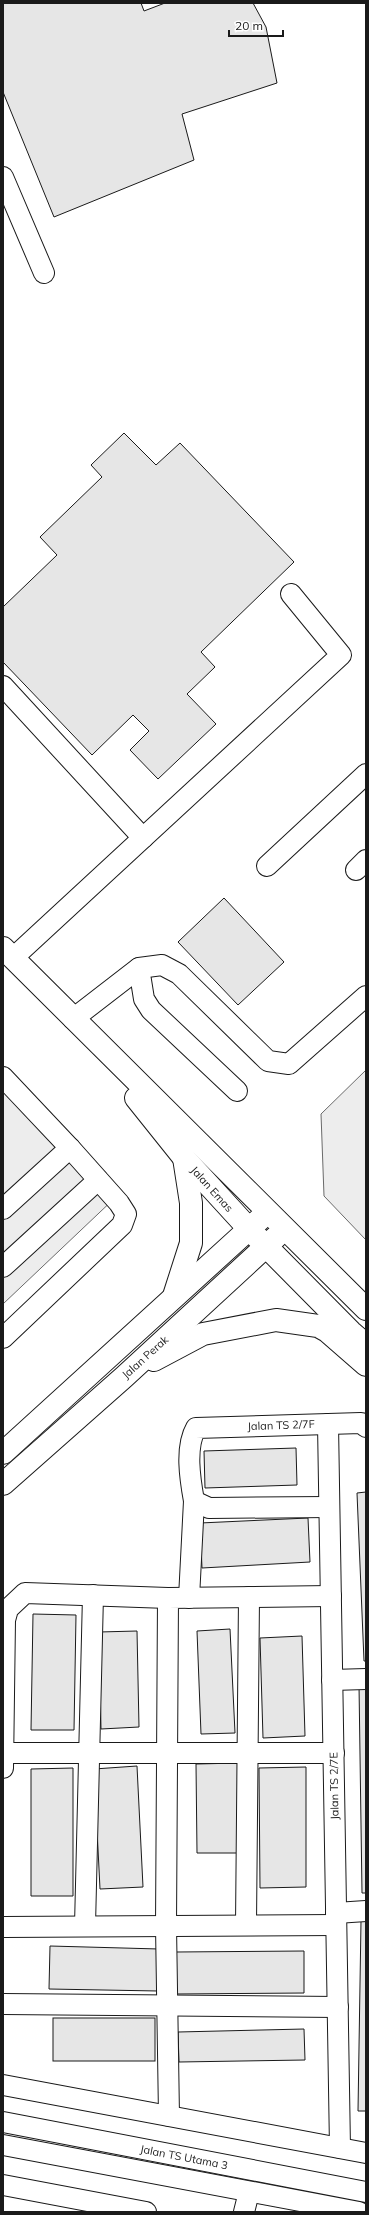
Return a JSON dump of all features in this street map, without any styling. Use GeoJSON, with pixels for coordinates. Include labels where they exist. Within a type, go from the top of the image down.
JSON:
{"type":"FeatureCollection","features":[{"type":"Feature","properties":{"kind":"main road","name":"Jalan Emas"},"geometry":{"type":"LineString","coordinates":[[8,953],[366,1309]]}},
{"type":"Feature","properties":{"kind":"main road","name":"Jalan Emas"},"geometry":{"type":"LineString","coordinates":[[73,1019],[184,1158],[266,1247],[351,1332],[366,1345]]}},
{"type":"Feature","properties":{"kind":"main road"},"geometry":{"type":"LineString","coordinates":[[173,1297],[191,1243],[191,1203],[184,1158]]}},
{"type":"Feature","properties":{"kind":"main road"},"geometry":{"type":"LineString","coordinates":[[3,1453],[268,1211]]}},
{"type":"Feature","properties":{"kind":"main road","name":"Jalan Perak"},"geometry":{"type":"LineString","coordinates":[[3,1484],[124,1377],[285,1228]]}},
{"type":"Feature","properties":{"kind":"main road"},"geometry":{"type":"LineString","coordinates":[[124,1377],[203,1334],[276,1320],[318,1326],[327,1331],[366,1366]]}},
{"type":"Feature","properties":{"kind":"street"},"geometry":{"type":"LineString","coordinates":[[3,177],[44,273]]}},
{"type":"Feature","properties":{"kind":"street"},"geometry":{"type":"LineString","coordinates":[[8,953],[142,838],[341,655],[291,594]]}},
{"type":"Feature","properties":{"kind":"street"},"geometry":{"type":"LineString","coordinates":[[3,686],[142,838]]}},
{"type":"Feature","properties":{"kind":"street"},"geometry":{"type":"LineString","coordinates":[[267,866],[366,774]]}},
{"type":"Feature","properties":{"kind":"street"},"geometry":{"type":"LineString","coordinates":[[73,1019],[139,968],[162,965],[179,974],[268,1061],[289,1064],[366,996]]}},
{"type":"Feature","properties":{"kind":"street"},"geometry":{"type":"LineString","coordinates":[[139,968],[144,999],[151,1010],[237,1091]]}},
{"type":"Feature","properties":{"kind":"street"},"geometry":{"type":"LineString","coordinates":[[3,1078],[70,1148],[119,1203],[126,1214],[122,1225],[3,1338]]}},
{"type":"Feature","properties":{"kind":"street"},"geometry":{"type":"LineString","coordinates":[[3,1209],[70,1148]]}},
{"type":"Feature","properties":{"kind":"street"},"geometry":{"type":"LineString","coordinates":[[3,1267],[98,1180]]}},
{"type":"Feature","properties":{"kind":"street","name":"Jalan TS 2/7F"},"geometry":{"type":"LineString","coordinates":[[194,1501],[191,1484],[190,1438],[196,1428],[362,1423],[366,1427]]}},
{"type":"Feature","properties":{"kind":"street","name":"Jalan TS 2/7E"},"geometry":{"type":"LineString","coordinates":[[328,1424],[340,2148]]}},
{"type":"Feature","properties":{"kind":"street"},"geometry":{"type":"LineString","coordinates":[[189,1598],[194,1501],[209,1508],[329,1507]]}},
{"type":"Feature","properties":{"kind":"street"},"geometry":{"type":"LineString","coordinates":[[3,1768],[5,1620],[8,1609],[25,1593],[168,1598],[331,1596]]}},
{"type":"Feature","properties":{"kind":"street"},"geometry":{"type":"LineString","coordinates":[[85,1926],[93,1595]]}},
{"type":"Feature","properties":{"kind":"street"},"geometry":{"type":"LineString","coordinates":[[246,1926],[249,1597]]}},
{"type":"Feature","properties":{"kind":"street"},"geometry":{"type":"LineString","coordinates":[[168,1598],[166,1926],[169,2116]]}},
{"type":"Feature","properties":{"kind":"street"},"geometry":{"type":"LineString","coordinates":[[332,1680],[366,1679]]}},
{"type":"Feature","properties":{"kind":"street"},"geometry":{"type":"LineString","coordinates":[[3,1753],[334,1753]]}},
{"type":"Feature","properties":{"kind":"street"},"geometry":{"type":"LineString","coordinates":[[3,1926],[246,1926],[336,1919],[366,1911]]}},
{"type":"Feature","properties":{"kind":"street"},"geometry":{"type":"LineString","coordinates":[[3,2004],[338,2007]]}},
{"type":"Feature","properties":{"kind":"street"},"geometry":{"type":"LineString","coordinates":[[3,2085],[366,2153]]}},
{"type":"Feature","properties":{"kind":"street","name":"Jalan TS Utama 3"},"geometry":{"type":"LineString","coordinates":[[3,2122],[366,2192]]}},
{"type":"Feature","properties":{"kind":"street","name":"Jalan TS Utama 3"},"geometry":{"type":"LineString","coordinates":[[3,2145],[359,2212]]}},
{"type":"Feature","properties":{"kind":"street"},"geometry":{"type":"LineString","coordinates":[[3,2185],[146,2212]]}},
{"type":"Feature","properties":{"kind":"street"},"geometry":{"type":"LineString","coordinates":[[244,2212],[249,2192]]}},
{"type":"Feature","properties":{"kind":"shaded area"},"geometry":{"type":"Polygon","coordinates":[[[366,1070],[366,1240],[324,1196],[321,1114],[366,1070]]]}},
{"type":"Feature","properties":{"kind":"shaded area"},"geometry":{"type":"Polygon","coordinates":[[[3,1074],[118,1195],[3,1304],[3,1074]]]}},
{"type":"Feature","properties":{"kind":"building"},"geometry":{"type":"Polygon","coordinates":[[[3,3],[141,3],[144,11],[165,3],[253,3],[266,27],[277,83],[182,114],[194,160],[54,217],[3,92],[3,3]]]}},
{"type":"Feature","properties":{"kind":"building"},"geometry":{"type":"Polygon","coordinates":[[[124,433],[156,465],[180,443],[294,562],[201,652],[215,667],[187,694],[216,724],[158,779],[130,750],[149,731],[133,715],[92,755],[3,662],[3,607],[57,555],[40,537],[102,477],[91,465],[124,433]]]}},
{"type":"Feature","properties":{"kind":"building"},"geometry":{"type":"Polygon","coordinates":[[[224,898],[284,962],[238,1005],[178,942],[224,898]]]}},
{"type":"Feature","properties":{"kind":"building"},"geometry":{"type":"Polygon","coordinates":[[[296,1448],[297,1485],[205,1488],[204,1451],[296,1448]]]}},
{"type":"Feature","properties":{"kind":"building"},"geometry":{"type":"Polygon","coordinates":[[[366,1492],[366,1661],[364,1661],[357,1493],[366,1492]]]}},
{"type":"Feature","properties":{"kind":"building"},"geometry":{"type":"Polygon","coordinates":[[[308,1518],[310,1562],[202,1568],[200,1523],[308,1518]]]}},
{"type":"Feature","properties":{"kind":"building"},"geometry":{"type":"Polygon","coordinates":[[[33,1614],[76,1615],[74,1730],[31,1730],[33,1614]]]}},
{"type":"Feature","properties":{"kind":"building"},"geometry":{"type":"Polygon","coordinates":[[[230,1629],[235,1733],[201,1734],[197,1631],[230,1629]]]}},
{"type":"Feature","properties":{"kind":"building"},"geometry":{"type":"Polygon","coordinates":[[[137,1631],[139,1727],[101,1729],[99,1632],[137,1631]]]}},
{"type":"Feature","properties":{"kind":"building"},"geometry":{"type":"Polygon","coordinates":[[[302,1636],[305,1736],[263,1738],[260,1638],[302,1636]]]}},
{"type":"Feature","properties":{"kind":"building"},"geometry":{"type":"Polygon","coordinates":[[[366,1684],[366,1893],[362,1893],[359,1685],[366,1684]]]}},
{"type":"Feature","properties":{"kind":"building"},"geometry":{"type":"Polygon","coordinates":[[[240,1763],[242,1853],[197,1853],[196,1764],[240,1763]]]}},
{"type":"Feature","properties":{"kind":"building"},"geometry":{"type":"Polygon","coordinates":[[[137,1766],[143,1887],[100,1889],[94,1769],[137,1766]]]}},
{"type":"Feature","properties":{"kind":"building"},"geometry":{"type":"Polygon","coordinates":[[[306,1767],[306,1887],[260,1888],[259,1768],[306,1767]]]}},
{"type":"Feature","properties":{"kind":"building"},"geometry":{"type":"Polygon","coordinates":[[[73,1768],[73,1896],[31,1896],[31,1769],[73,1768]]]}},
{"type":"Feature","properties":{"kind":"building"},"geometry":{"type":"Polygon","coordinates":[[[361,1921],[366,1921],[366,2111],[358,2111],[361,1921]]]}},
{"type":"Feature","properties":{"kind":"building"},"geometry":{"type":"Polygon","coordinates":[[[50,1946],[159,1949],[158,1991],[49,1989],[50,1946]]]}},
{"type":"Feature","properties":{"kind":"building"},"geometry":{"type":"Polygon","coordinates":[[[304,1951],[304,1993],[175,1994],[175,1952],[304,1951]]]}},
{"type":"Feature","properties":{"kind":"building"},"geometry":{"type":"Polygon","coordinates":[[[53,2018],[155,2018],[155,2061],[53,2061],[53,2018]]]}},
{"type":"Feature","properties":{"kind":"building"},"geometry":{"type":"Polygon","coordinates":[[[304,2029],[305,2060],[179,2062],[178,2032],[304,2029]]]}}]}
